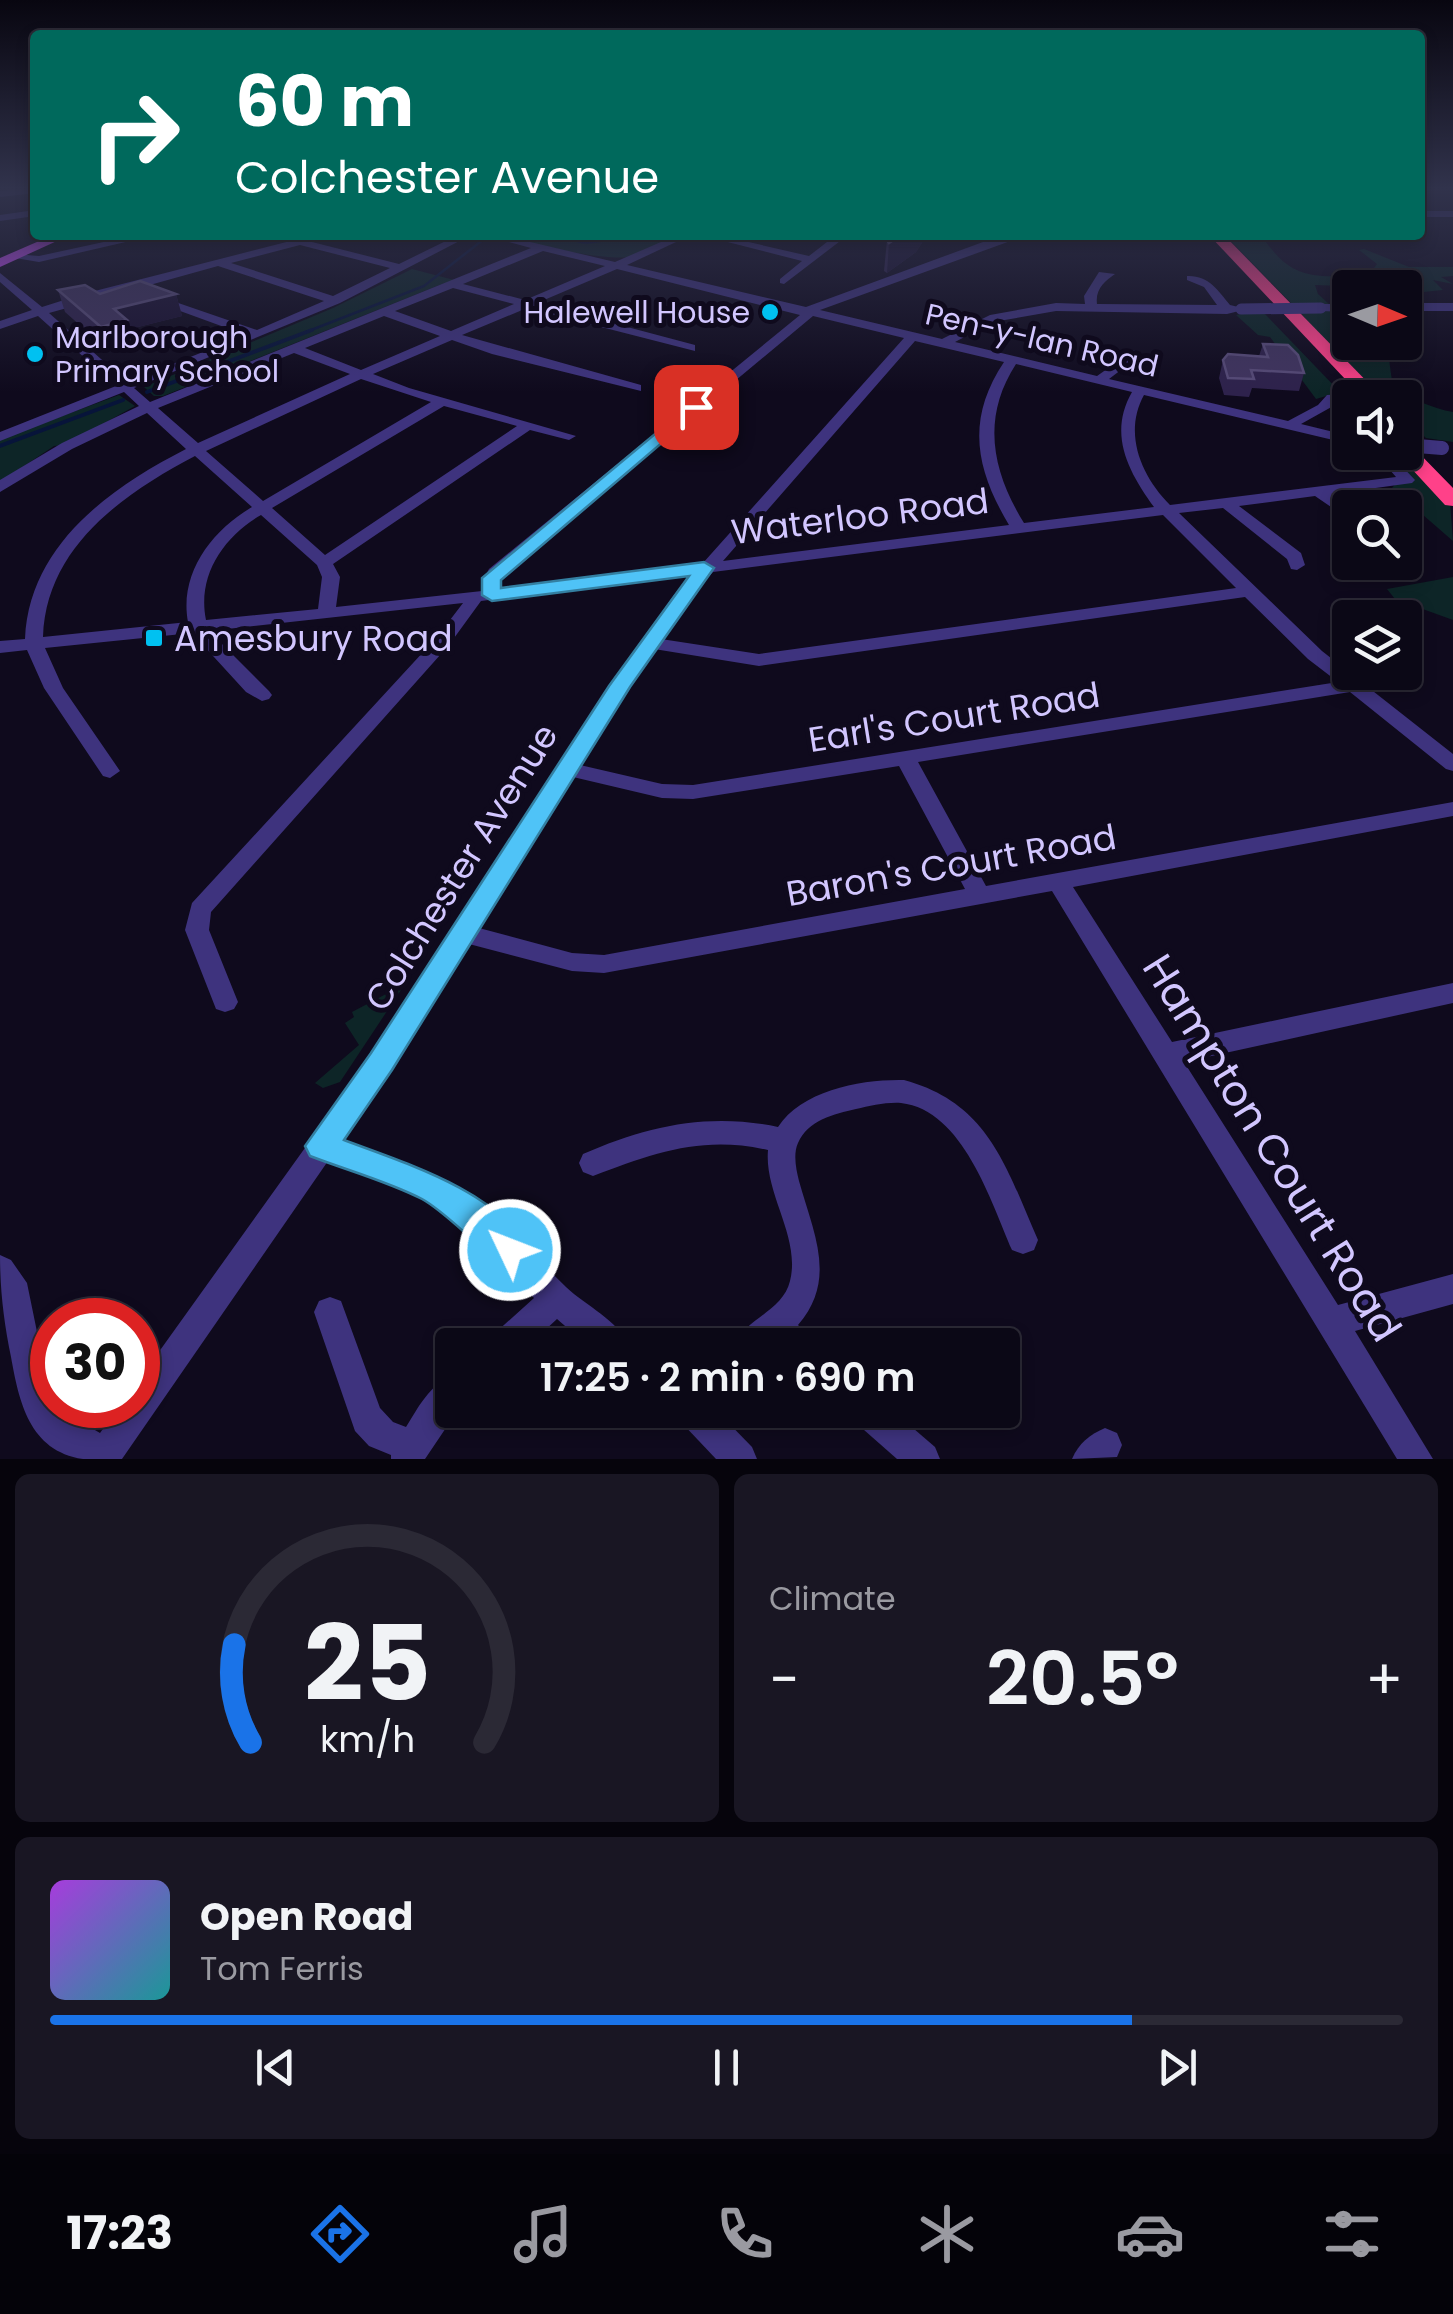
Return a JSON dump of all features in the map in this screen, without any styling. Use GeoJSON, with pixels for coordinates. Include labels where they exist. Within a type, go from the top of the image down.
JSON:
{"type":"FeatureCollection","features":[{"type":"Feature","properties":{"kind":"highway"},"geometry":{"type":"LineString","coordinates":[[1221,256],[1332,380]]}},
{"type":"Feature","properties":{"kind":"highway"},"geometry":{"type":"LineString","coordinates":[[1239,256],[1372,380]]}},
{"type":"Feature","properties":{"kind":"highway"},"geometry":{"type":"LineString","coordinates":[[1422,448],[1453,480]]}},
{"type":"Feature","properties":{"kind":"highway"},"geometry":{"type":"LineString","coordinates":[[1419,470],[1453,500]]}},
{"type":"Feature","properties":{"kind":"street"},"geometry":{"type":"LineString","coordinates":[[7,260],[53,256]]}},
{"type":"Feature","properties":{"kind":"street"},"geometry":{"type":"LineString","coordinates":[[0,326],[37,311],[242,256]]}},
{"type":"Feature","properties":{"kind":"street"},"geometry":{"type":"LineString","coordinates":[[356,256],[403,268]]}},
{"type":"Feature","properties":{"kind":"street"},"geometry":{"type":"LineString","coordinates":[[0,437],[336,302],[426,256]]}},
{"type":"Feature","properties":{"kind":"street"},"geometry":{"type":"LineString","coordinates":[[0,487],[67,446],[148,408],[522,256]]}},
{"type":"Feature","properties":{"kind":"street","name":"Pen-y-lan Road"},"geometry":{"type":"LineString","coordinates":[[574,256],[1332,436]]}},
{"type":"Feature","properties":{"kind":"street"},"geometry":{"type":"LineString","coordinates":[[110,771],[57,691],[34,644],[43,587],[75,536],[129,488],[196,450],[360,374],[638,256]]}},
{"type":"Feature","properties":{"kind":"street"},"geometry":{"type":"LineString","coordinates":[[794,256],[810,260]]}},
{"type":"Feature","properties":{"kind":"street"},"geometry":{"type":"LineString","coordinates":[[756,300],[815,256]]}},
{"type":"Feature","properties":{"kind":"street"},"geometry":{"type":"LineString","coordinates":[[225,1002],[197,930],[200,909],[482,596],[495,573],[806,312],[954,256]]}},
{"type":"Feature","properties":{"kind":"street"},"geometry":{"type":"LineString","coordinates":[[218,262],[336,302]]}},
{"type":"Feature","properties":{"kind":"street"},"geometry":{"type":"LineString","coordinates":[[1090,307],[1091,292],[1103,274],[1109,274]]}},
{"type":"Feature","properties":{"kind":"street"},"geometry":{"type":"LineString","coordinates":[[0,276],[324,563],[330,577],[326,614]]}},
{"type":"Feature","properties":{"kind":"street"},"geometry":{"type":"LineString","coordinates":[[1191,278],[1208,285],[1234,310]]}},
{"type":"Feature","properties":{"kind":"street"},"geometry":{"type":"LineString","coordinates":[[456,285],[691,348]]}},
{"type":"Feature","properties":{"kind":"street"},"geometry":{"type":"LineString","coordinates":[[124,287],[258,335]]}},
{"type":"Feature","properties":{"kind":"street"},"geometry":{"type":"LineString","coordinates":[[1422,307],[1453,306]]}},
{"type":"Feature","properties":{"kind":"street"},"geometry":{"type":"LineString","coordinates":[[942,344],[994,318],[1056,308],[1332,308]]}},
{"type":"Feature","properties":{"kind":"street"},"geometry":{"type":"LineString","coordinates":[[384,312],[451,336],[636,388]]}},
{"type":"Feature","properties":{"kind":"street","name":"Colchester Avenue"},"geometry":{"type":"LineString","coordinates":[[104,1456],[382,1062],[649,643],[704,568],[911,338]]}},
{"type":"Feature","properties":{"kind":"street"},"geometry":{"type":"LineString","coordinates":[[294,348],[441,402],[569,436]]}},
{"type":"Feature","properties":{"kind":"street"},"geometry":{"type":"LineString","coordinates":[[1098,381],[1134,354]]}},
{"type":"Feature","properties":{"kind":"street"},"geometry":{"type":"LineString","coordinates":[[1012,360],[987,404],[984,439],[992,477],[1019,528]]}},
{"type":"Feature","properties":{"kind":"street"},"geometry":{"type":"LineString","coordinates":[[1139,391],[1128,410],[1126,442],[1142,478],[1165,510],[1332,668]]}},
{"type":"Feature","properties":{"kind":"street"},"geometry":{"type":"LineString","coordinates":[[1290,428],[1298,418],[1326,407],[1332,398]]}},
{"type":"Feature","properties":{"kind":"street"},"geometry":{"type":"LineString","coordinates":[[262,694],[250,688],[199,627],[195,596],[202,567],[221,540],[261,508],[441,402]]}},
{"type":"Feature","properties":{"kind":"street"},"geometry":{"type":"LineString","coordinates":[[0,420],[20,429]]}},
{"type":"Feature","properties":{"kind":"street"},"geometry":{"type":"LineString","coordinates":[[324,563],[526,426]]}},
{"type":"Feature","properties":{"kind":"street"},"geometry":{"type":"LineString","coordinates":[[1422,451],[1448,448]]}},
{"type":"Feature","properties":{"kind":"street","name":"Waterloo Road"},"geometry":{"type":"LineString","coordinates":[[0,646],[482,596],[1407,480],[1404,470]]}},
{"type":"Feature","properties":{"kind":"street"},"geometry":{"type":"LineString","coordinates":[[1318,490],[1332,501]]}},
{"type":"Feature","properties":{"kind":"street"},"geometry":{"type":"LineString","coordinates":[[1225,502],[1295,556],[1297,565]]}},
{"type":"Feature","properties":{"kind":"street"},"geometry":{"type":"LineString","coordinates":[[649,643],[759,660],[1248,591]]}},
{"type":"Feature","properties":{"kind":"street","name":"Earl's Court Road"},"geometry":{"type":"LineString","coordinates":[[567,769],[676,793],[1332,689]]}},
{"type":"Feature","properties":{"kind":"street"},"geometry":{"type":"LineString","coordinates":[[1357,690],[1453,764]]}},
{"type":"Feature","properties":{"kind":"street"},"geometry":{"type":"LineString","coordinates":[[905,758],[980,895]]}},
{"type":"Feature","properties":{"kind":"street","name":"Baron's Court Road"},"geometry":{"type":"LineString","coordinates":[[462,933],[572,962],[604,964],[1453,809]]}},
{"type":"Feature","properties":{"kind":"street","name":"Hampton Court Road"},"geometry":{"type":"LineString","coordinates":[[1058,881],[1416,1459]]}},
{"type":"Feature","properties":{"kind":"street"},"geometry":{"type":"LineString","coordinates":[[1164,1055],[1453,993]]}},
{"type":"Feature","properties":{"kind":"street"},"geometry":{"type":"LineString","coordinates":[[781,1328],[799,1302],[809,1268],[782,1166],[785,1140],[804,1115],[834,1102],[901,1092],[935,1101],[953,1113],[978,1148],[1022,1240]]}},
{"type":"Feature","properties":{"kind":"street"},"geometry":{"type":"LineString","coordinates":[[592,1163],[626,1146],[720,1129],[785,1140]]}},
{"type":"Feature","properties":{"kind":"street"},"geometry":{"type":"LineString","coordinates":[[321,1146],[435,1189],[493,1232],[556,1298],[592,1328]]}},
{"type":"Feature","properties":{"kind":"street"},"geometry":{"type":"LineString","coordinates":[[0,1270],[12,1282],[36,1402],[43,1418],[104,1456]]}},
{"type":"Feature","properties":{"kind":"street"},"geometry":{"type":"LineString","coordinates":[[1331,1322],[1453,1290]]}},
{"type":"Feature","properties":{"kind":"street"},"geometry":{"type":"LineString","coordinates":[[523,1328],[556,1298]]}},
{"type":"Feature","properties":{"kind":"street"},"geometry":{"type":"LineString","coordinates":[[330,1312],[367,1419],[380,1434],[409,1453],[435,1416]]}},
{"type":"Feature","properties":{"kind":"street"},"geometry":{"type":"LineString","coordinates":[[710,1428],[740,1459]]}},
{"type":"Feature","properties":{"kind":"street"},"geometry":{"type":"LineString","coordinates":[[888,1428],[923,1459]]}},
{"type":"Feature","properties":{"kind":"green space"},"geometry":{"type":"Polygon","coordinates":[[[1245,256],[1278,256],[1303,272],[1332,276],[1332,286],[1315,285],[1330,305],[1292,304],[1245,256]]]}},
{"type":"Feature","properties":{"kind":"green space"},"geometry":{"type":"Polygon","coordinates":[[[1367,256],[1382,256],[1409,267],[1453,267],[1453,276],[1441,277],[1453,284],[1433,280],[1443,290],[1423,292],[1422,270],[1372,270],[1377,264],[1367,256]]]}},
{"type":"Feature","properties":{"kind":"green space"},"geometry":{"type":"Polygon","coordinates":[[[412,269],[458,281],[442,284],[163,396],[154,396],[144,387],[333,308],[412,269]]]}},
{"type":"Feature","properties":{"kind":"green space"},"geometry":{"type":"Polygon","coordinates":[[[1332,311],[1332,350],[1300,312],[1332,311]]]}},
{"type":"Feature","properties":{"kind":"green space"},"geometry":{"type":"Polygon","coordinates":[[[1265,314],[1332,384],[1332,394],[1316,399],[1270,337],[1258,335],[1236,315],[1265,314]]]}},
{"type":"Feature","properties":{"kind":"green space"},"geometry":{"type":"Polygon","coordinates":[[[1342,360],[1389,360],[1392,380],[1366,380],[1342,360]]]}},
{"type":"Feature","properties":{"kind":"green space"},"geometry":{"type":"Polygon","coordinates":[[[119,395],[135,406],[65,445],[54,446],[0,482],[0,439],[119,395]]]}},
{"type":"Feature","properties":{"kind":"green space"},"geometry":{"type":"Polygon","coordinates":[[[1422,403],[1453,412],[1453,442],[1422,434],[1422,403]]]}},
{"type":"Feature","properties":{"kind":"green space"},"geometry":{"type":"Polygon","coordinates":[[[1388,470],[1414,470],[1450,502],[1453,541],[1422,514],[1422,490],[1392,488],[1401,478],[1388,470]]]}},
{"type":"Feature","properties":{"kind":"green space"},"geometry":{"type":"Polygon","coordinates":[[[1453,577],[1453,620],[1422,609],[1422,600],[1395,599],[1387,589],[1453,577]]]}},
{"type":"Feature","properties":{"kind":"green space"},"geometry":{"type":"Polygon","coordinates":[[[405,984],[340,1082],[323,1088],[315,1083],[359,1045],[345,1023],[354,1017],[352,1012],[405,984]]]}},
{"type":"Feature","properties":{"kind":"building"},"geometry":{"type":"Polygon","coordinates":[[[140,281],[176,294],[114,309],[127,320],[101,327],[58,290],[85,285],[100,294],[140,281]]]}},
{"type":"Feature","properties":{"kind":"building"},"geometry":{"type":"Polygon","coordinates":[[[1263,344],[1288,345],[1298,355],[1304,373],[1251,370],[1254,379],[1228,378],[1223,360],[1228,354],[1268,357],[1263,344]]]}},
{"type":"Feature","properties":{"kind":"waterway"},"geometry":{"type":"LineString","coordinates":[[306,332],[424,286],[462,256]]}},
{"type":"Feature","properties":{"kind":"waterway"},"geometry":{"type":"LineString","coordinates":[[147,392],[312,330]]}},
{"type":"Feature","properties":{"kind":"waterway"},"geometry":{"type":"LineString","coordinates":[[0,446],[123,400]]}},
{"type":"Feature","properties":{"kind":"place","name":"Halewell House"},"geometry":{"type":"Point","coordinates":[770,312]}},
{"type":"Feature","properties":{"kind":"place","name":"Marlborough Primary School"},"geometry":{"type":"Point","coordinates":[35,354]}},
{"type":"Feature","properties":{"kind":"place","name":"Amesbury Road"},"geometry":{"type":"Point","coordinates":[154,638]}},
{"type":"Feature","properties":{"kind":"route"},"geometry":{"type":"LineString","coordinates":[[510,1250],[493,1232],[435,1189],[321,1146],[382,1062],[620,686],[704,568],[492,595],[492,578],[696,407]]}}]}
